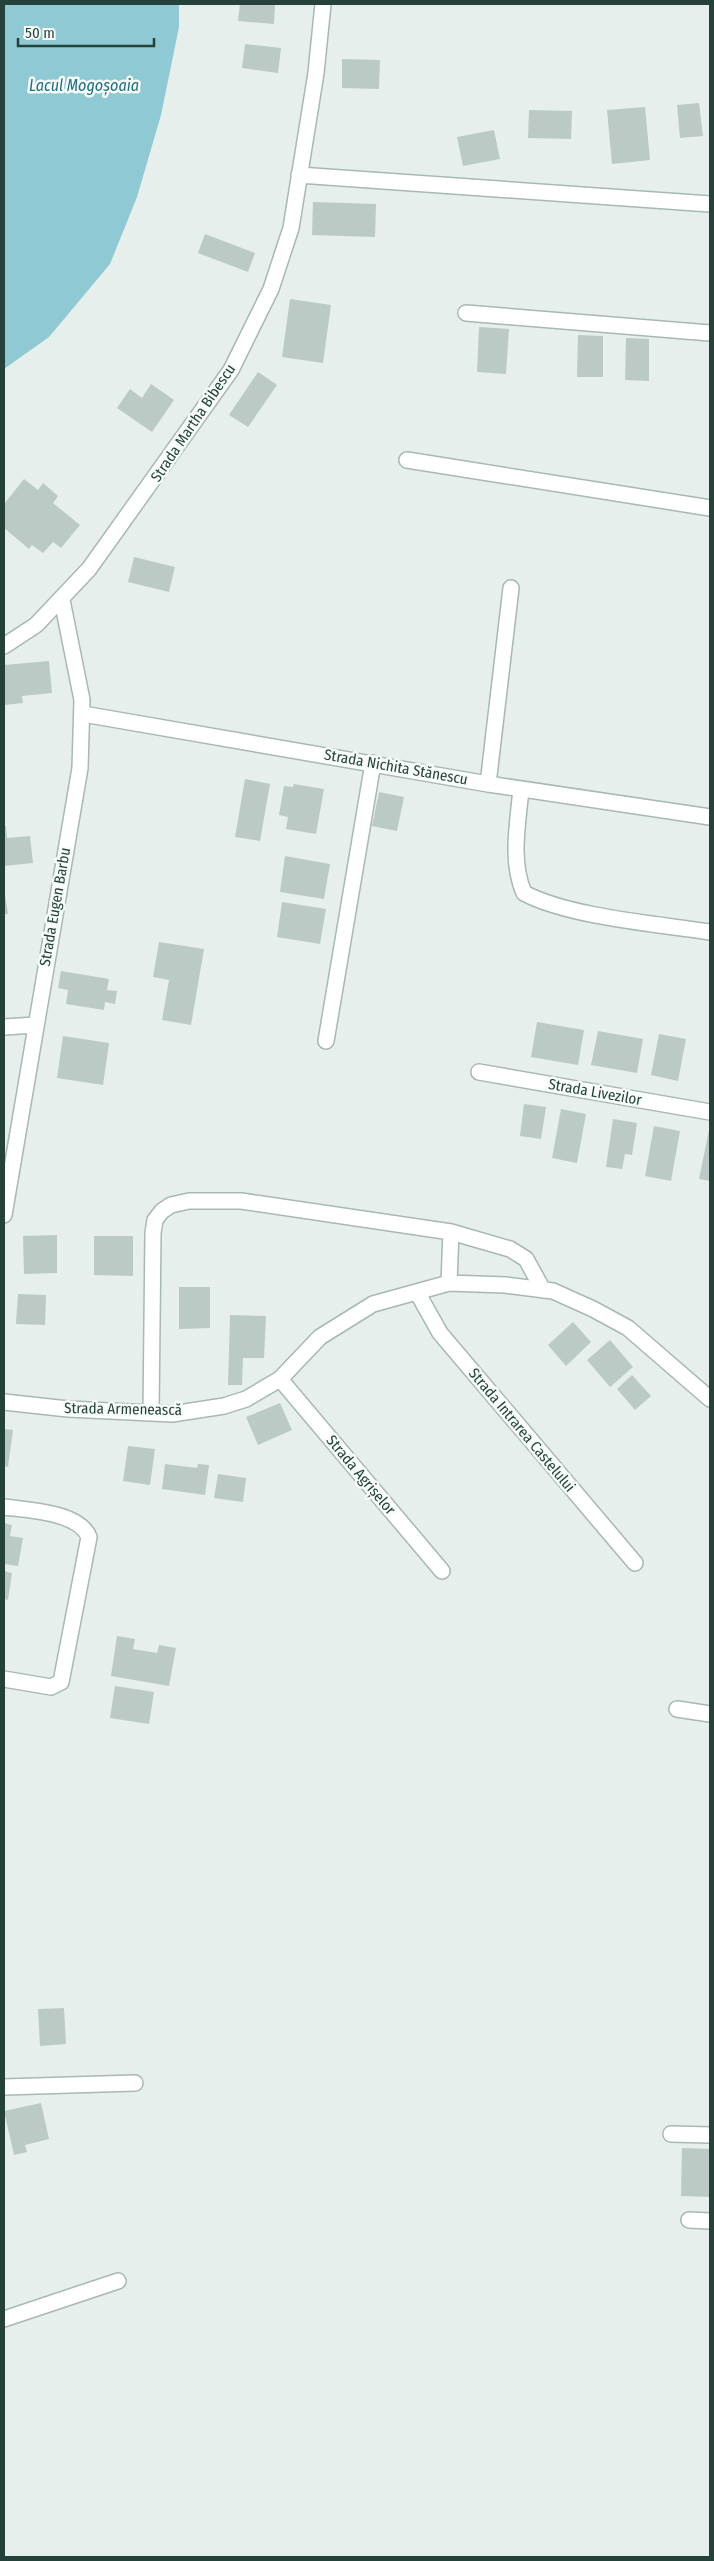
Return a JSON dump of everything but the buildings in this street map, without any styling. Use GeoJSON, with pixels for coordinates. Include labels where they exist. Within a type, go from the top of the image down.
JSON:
{"type":"FeatureCollection","features":[{"type":"Feature","properties":{"kind":"street","name":"Strada Martha Bibescu"},"geometry":{"type":"LineString","coordinates":[[4,646],[36,625],[62,600],[95,561],[231,370],[271,289],[291,228],[316,73],[323,4]]}},
{"type":"Feature","properties":{"kind":"street"},"geometry":{"type":"LineString","coordinates":[[299,175],[710,204]]}},
{"type":"Feature","properties":{"kind":"street"},"geometry":{"type":"LineString","coordinates":[[466,313],[710,333]]}},
{"type":"Feature","properties":{"kind":"street"},"geometry":{"type":"LineString","coordinates":[[407,460],[710,508]]}},
{"type":"Feature","properties":{"kind":"street"},"geometry":{"type":"LineString","coordinates":[[488,784],[511,588]]}},
{"type":"Feature","properties":{"kind":"street","name":"Strada Eugen Barbu"},"geometry":{"type":"LineString","coordinates":[[4,1215],[80,768],[83,714],[73,649],[62,600]]}},
{"type":"Feature","properties":{"kind":"street","name":"Strada Nichita Stănescu"},"geometry":{"type":"LineString","coordinates":[[83,714],[373,762],[488,784],[710,817]]}},
{"type":"Feature","properties":{"kind":"street"},"geometry":{"type":"LineString","coordinates":[[326,1041],[373,762]]}},
{"type":"Feature","properties":{"kind":"street"},"geometry":{"type":"LineString","coordinates":[[521,789],[516,842],[518,876],[524,893],[543,902],[591,913],[710,932]]}},
{"type":"Feature","properties":{"kind":"street"},"geometry":{"type":"LineString","coordinates":[[4,1027],[35,1024]]}},
{"type":"Feature","properties":{"kind":"street","name":"Strada Livezilor"},"geometry":{"type":"LineString","coordinates":[[479,1072],[710,1112]]}},
{"type":"Feature","properties":{"kind":"street"},"geometry":{"type":"LineString","coordinates":[[151,1413],[155,1220],[171,1204],[189,1201],[241,1201],[451,1232],[510,1249],[526,1259],[543,1290]]}},
{"type":"Feature","properties":{"kind":"street"},"geometry":{"type":"LineString","coordinates":[[449,1283],[451,1232]]}},
{"type":"Feature","properties":{"kind":"street","name":"Strada Armenească"},"geometry":{"type":"LineString","coordinates":[[4,1402],[68,1409],[172,1414],[224,1406],[246,1399],[280,1379],[320,1337],[374,1304],[449,1283],[505,1285],[553,1291],[593,1308],[628,1328],[710,1399]]}},
{"type":"Feature","properties":{"kind":"street","name":"Strada Intrarea Castelului"},"geometry":{"type":"LineString","coordinates":[[417,1292],[440,1333],[635,1562]]}},
{"type":"Feature","properties":{"kind":"street","name":"Strada Agrișelor"},"geometry":{"type":"LineString","coordinates":[[280,1379],[442,1571]]}},
{"type":"Feature","properties":{"kind":"street"},"geometry":{"type":"LineString","coordinates":[[4,1507],[60,1516],[78,1522],[85,1528],[89,1537],[61,1682],[51,1688],[4,1680]]}},
{"type":"Feature","properties":{"kind":"street"},"geometry":{"type":"LineString","coordinates":[[677,1709],[710,1714]]}},
{"type":"Feature","properties":{"kind":"street"},"geometry":{"type":"LineString","coordinates":[[4,2087],[135,2083]]}},
{"type":"Feature","properties":{"kind":"street"},"geometry":{"type":"LineString","coordinates":[[671,2134],[710,2135]]}},
{"type":"Feature","properties":{"kind":"street"},"geometry":{"type":"LineString","coordinates":[[689,2220],[710,2221]]}},
{"type":"Feature","properties":{"kind":"street"},"geometry":{"type":"LineString","coordinates":[[4,2319],[118,2281]]}},
{"type":"Feature","properties":{"kind":"water","name":"Lacul Mogoșoaia"},"geometry":{"type":"Polygon","coordinates":[[[4,4],[179,4],[179,27],[161,115],[137,197],[110,264],[49,337],[4,369],[4,4]]]}}]}
